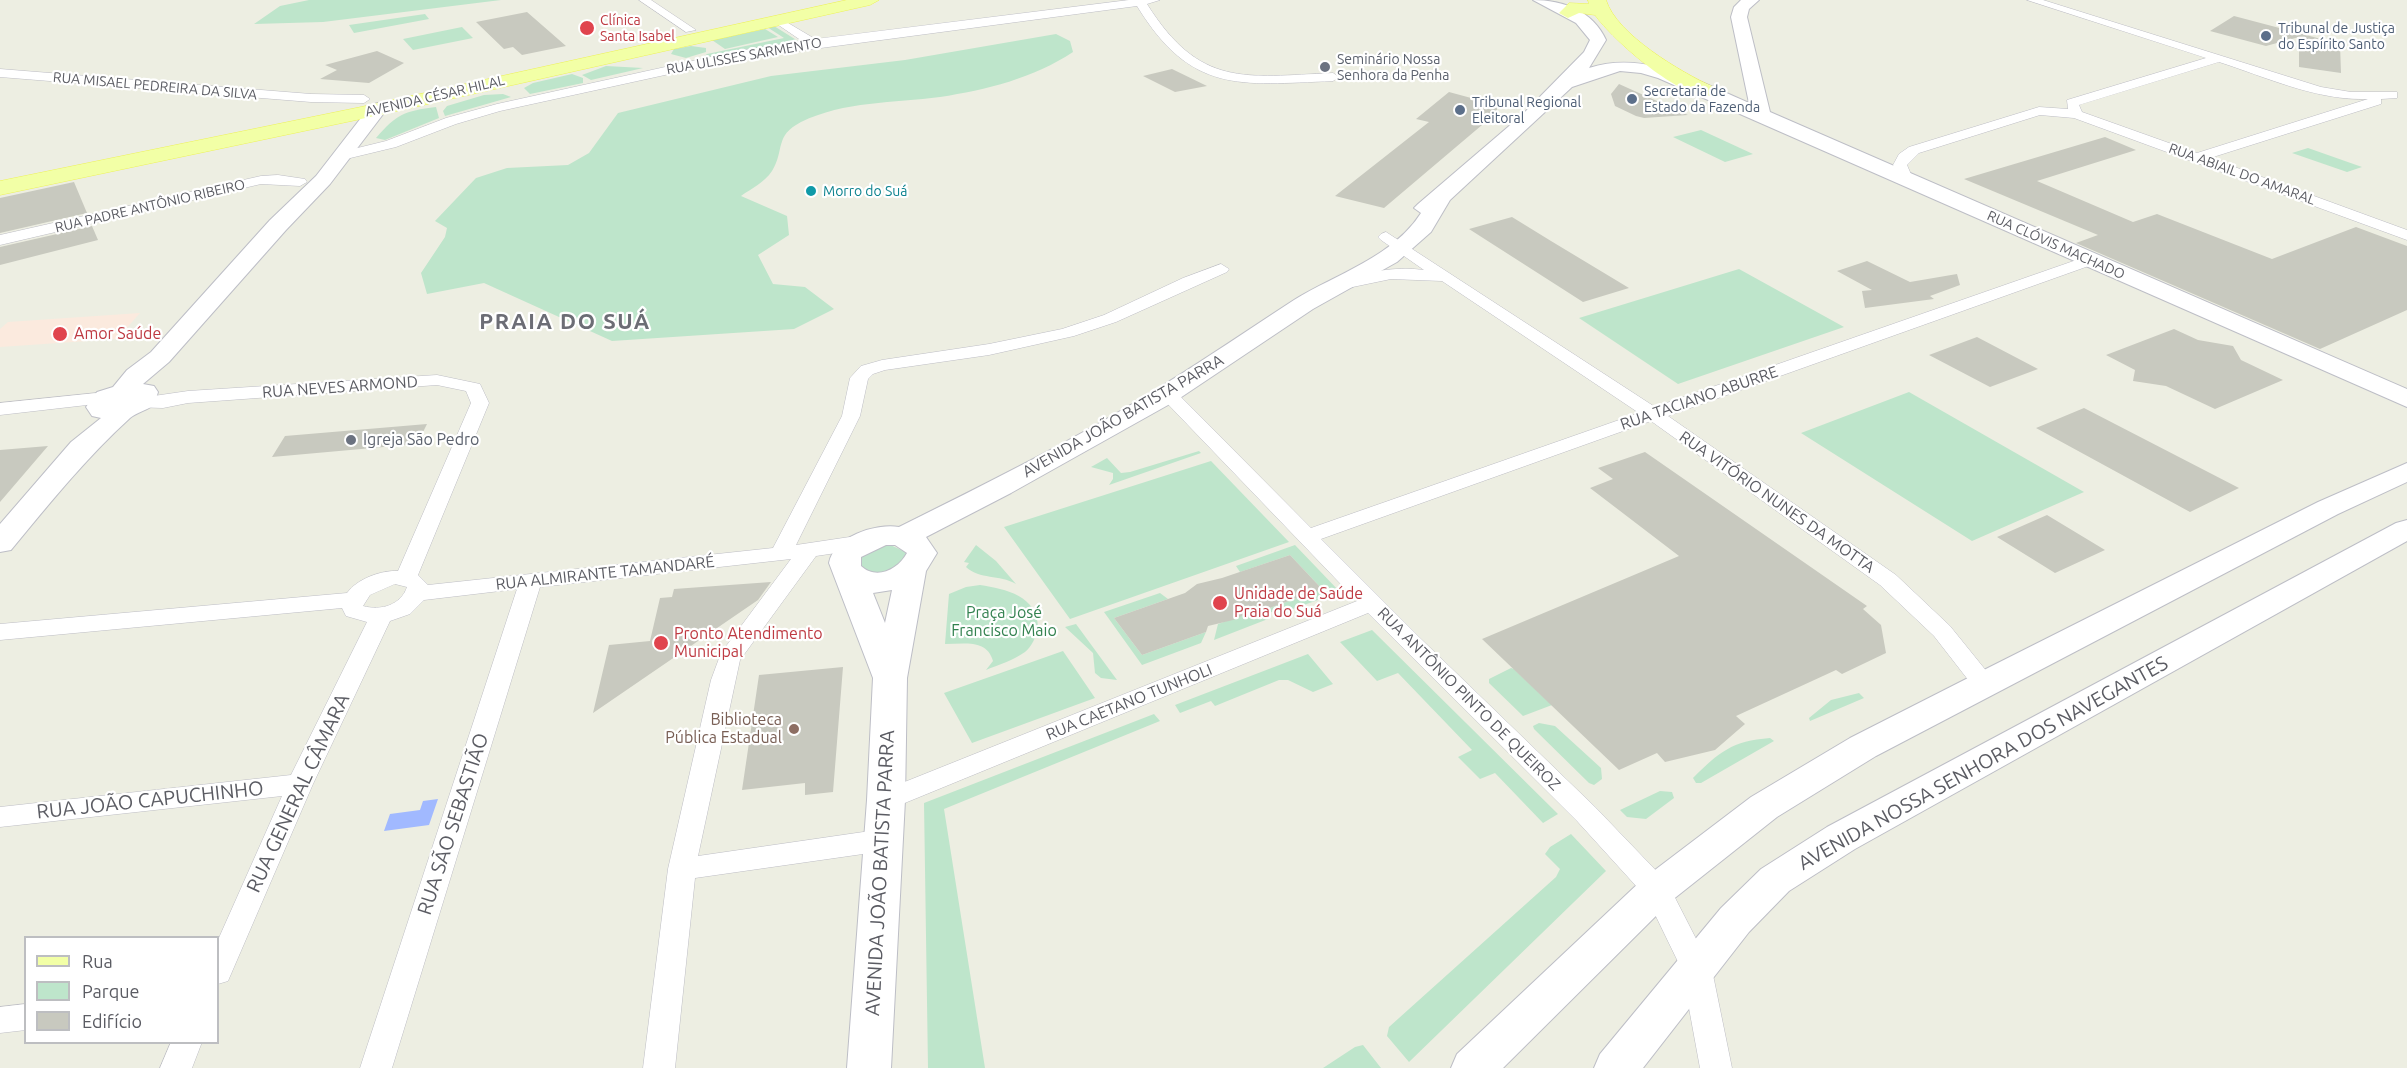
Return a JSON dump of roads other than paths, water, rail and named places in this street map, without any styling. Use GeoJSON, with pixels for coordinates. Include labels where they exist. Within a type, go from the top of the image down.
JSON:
{"type":"FeatureCollection","features":[{"type":"Feature","properties":{"kind":"main road","name":"AVENIDA CÉSAR HILAL"},"geometry":{"type":"LineString","coordinates":[[0,176],[313,104],[368,107],[418,88],[828,0]]}},
{"type":"Feature","properties":{"kind":"main road","name":"AVENIDA CÉSAR HILAL"},"geometry":{"type":"LineString","coordinates":[[0,188],[870,0]]}},
{"type":"Feature","properties":{"kind":"main road","name":"AVENIDA JOÃO BATISTA PARRA"},"geometry":{"type":"LineString","coordinates":[[869,1068],[884,840],[890,678],[912,554],[1001,487],[1168,394],[1394,242],[1423,227],[1442,196],[1566,83],[1595,50],[1598,40],[1592,28],[1541,0]]}},
{"type":"Feature","properties":{"kind":"main road"},"geometry":{"type":"LineString","coordinates":[[1751,0],[1742,7],[1739,17],[1761,115]]}},
{"type":"Feature","properties":{"kind":"main road"},"geometry":{"type":"LineString","coordinates":[[1568,13],[1575,8],[1599,5],[1636,47],[1668,71],[1706,91]]}},
{"type":"Feature","properties":{"kind":"main road","name":"AVENIDA JOÃO BATISTA PARRA"},"geometry":{"type":"LineString","coordinates":[[1566,83],[1636,47]]}},
{"type":"Feature","properties":{"kind":"main road","name":"RUA CLÓVIS MACHADO"},"geometry":{"type":"LineString","coordinates":[[1566,83],[1601,70],[1631,67],[1706,91],[2407,399]]}},
{"type":"Feature","properties":{"kind":"main road"},"geometry":{"type":"LineString","coordinates":[[0,543],[81,448],[107,429],[122,401],[155,373],[160,357],[278,225],[323,180],[339,149],[368,107]]}},
{"type":"Feature","properties":{"kind":"main road"},"geometry":{"type":"LineString","coordinates":[[278,225],[300,182],[339,149]]}},
{"type":"Feature","properties":{"kind":"main road","name":"AVENIDA JOÃO BATISTA PARRA"},"geometry":{"type":"LineString","coordinates":[[1305,304],[1340,285],[1394,242]]}},
{"type":"Feature","properties":{"kind":"main road"},"geometry":{"type":"LineString","coordinates":[[2369,382],[2407,392]]}},
{"type":"Feature","properties":{"kind":"main road"},"geometry":{"type":"LineString","coordinates":[[2369,382],[2407,414]]}},
{"type":"Feature","properties":{"kind":"main road"},"geometry":{"type":"LineString","coordinates":[[1473,1068],[1657,891],[1764,807],[1863,747],[2328,508],[2407,471]]}},
{"type":"Feature","properties":{"kind":"main road","name":"AVENIDA NOSSA SENHORA DOS NAVEGANTES"},"geometry":{"type":"LineString","coordinates":[[1616,1068],[1735,920],[1775,880],[1840,837],[2407,529]]}},
{"type":"Feature","properties":{"kind":"main road"},"geometry":{"type":"LineString","coordinates":[[878,537],[912,554],[896,579],[881,582],[860,580],[847,569],[850,552],[863,542],[878,537]]}},
{"type":"Feature","properties":{"kind":"main road","name":"AVENIDA JOÃO BATISTA PARRA"},"geometry":{"type":"LineString","coordinates":[[847,569],[890,678]]}},
{"type":"Feature","properties":{"kind":"street"},"geometry":{"type":"LineString","coordinates":[[644,0],[690,30]]}},
{"type":"Feature","properties":{"kind":"street","name":"RUA ULISSES SARMENTO"},"geometry":{"type":"LineString","coordinates":[[339,149],[383,147],[451,121],[497,108],[716,60],[813,43],[1155,0]]}},
{"type":"Feature","properties":{"kind":"street"},"geometry":{"type":"LineString","coordinates":[[2032,0],[2319,90],[2351,96],[2393,95]]}},
{"type":"Feature","properties":{"kind":"street"},"geometry":{"type":"LineString","coordinates":[[1140,2],[1162,36],[1180,56],[1206,70],[1248,78],[1333,77]]}},
{"type":"Feature","properties":{"kind":"street"},"geometry":{"type":"LineString","coordinates":[[778,20],[813,43]]}},
{"type":"Feature","properties":{"kind":"street"},"geometry":{"type":"LineString","coordinates":[[2076,114],[2072,103],[2082,99],[2217,59]]}},
{"type":"Feature","properties":{"kind":"street","name":"RUA MISAEL PEDREIRA DA SILVA"},"geometry":{"type":"LineString","coordinates":[[0,73],[313,104]]}},
{"type":"Feature","properties":{"kind":"street"},"geometry":{"type":"LineString","coordinates":[[2319,90],[2336,102],[2339,113]]}},
{"type":"Feature","properties":{"kind":"street"},"geometry":{"type":"LineString","coordinates":[[2196,158],[2407,90]]}},
{"type":"Feature","properties":{"kind":"street","name":"RUA ABIAIL DO AMARAL"},"geometry":{"type":"LineString","coordinates":[[1906,179],[1899,165],[1904,157],[1914,150],[2039,111],[2076,114],[2407,236]]}},
{"type":"Feature","properties":{"kind":"street","name":"RUA PADRE ANTÔNIO RIBEIRO"},"geometry":{"type":"LineString","coordinates":[[0,240],[261,180],[278,179],[300,182]]}},
{"type":"Feature","properties":{"kind":"street","name":"RUA VITÓRIO NUNES DA MOTTA"},"geometry":{"type":"LineString","coordinates":[[1394,242],[1653,414],[1888,580],[1942,631],[1984,684]]}},
{"type":"Feature","properties":{"kind":"street","name":"RUA TACIANO ABURRE"},"geometry":{"type":"LineString","coordinates":[[1308,536],[2091,260]]}},
{"type":"Feature","properties":{"kind":"street"},"geometry":{"type":"LineString","coordinates":[[659,1068],[682,868],[729,659],[797,554],[851,416],[859,378],[867,370],[882,365],[986,351],[1043,340],[1124,314],[1176,287],[1221,269]]}},
{"type":"Feature","properties":{"kind":"street","name":"RUA VITÓRIO NUNES DA MOTTA"},"geometry":{"type":"LineString","coordinates":[[1340,285],[1363,278],[1406,272],[1424,273],[1458,285]]}},
{"type":"Feature","properties":{"kind":"street","name":"RUA NEVES ARMOND"},"geometry":{"type":"LineString","coordinates":[[0,409],[40,406],[66,409],[122,401],[163,402],[188,397],[438,380],[460,382],[474,388],[480,403],[412,585]]}},
{"type":"Feature","properties":{"kind":"street","name":"RUA ANTÔNIO PINTO DE QUEIROZ"},"geometry":{"type":"LineString","coordinates":[[1168,394],[1372,603],[1586,814],[1657,891],[1697,970],[1716,1068]]}},
{"type":"Feature","properties":{"kind":"street","name":"RUA ALMIRANTE TAMANDARÉ"},"geometry":{"type":"LineString","coordinates":[[353,600],[369,585],[394,577],[412,585],[531,580],[797,554],[863,542]]}},
{"type":"Feature","properties":{"kind":"street","name":"RUA ALMIRANTE TAMANDARÉ"},"geometry":{"type":"LineString","coordinates":[[797,554],[847,569]]}},
{"type":"Feature","properties":{"kind":"street","name":"RUA SÃO SEBASTIÃO"},"geometry":{"type":"LineString","coordinates":[[376,1068],[531,580]]}},
{"type":"Feature","properties":{"kind":"street"},"geometry":{"type":"LineString","coordinates":[[0,632],[353,600],[354,611],[370,616],[381,616],[404,607],[412,585]]}},
{"type":"Feature","properties":{"kind":"street","name":"RUA CAETANO TUNHOLI"},"geometry":{"type":"LineString","coordinates":[[886,800],[1372,603]]}},
{"type":"Feature","properties":{"kind":"street","name":"RUA GENERAL CÂMARA"},"geometry":{"type":"LineString","coordinates":[[219,970],[300,784],[381,616]]}},
{"type":"Feature","properties":{"kind":"street","name":"RUA JOÃO CAPUCHINHO"},"geometry":{"type":"LineString","coordinates":[[0,817],[300,784]]}},
{"type":"Feature","properties":{"kind":"street"},"geometry":{"type":"LineString","coordinates":[[682,868],[884,840]]}},
{"type":"Feature","properties":{"kind":"street"},"geometry":{"type":"LineString","coordinates":[[0,1020],[24,1017]]}},
{"type":"Feature","properties":{"kind":"street"},"geometry":{"type":"LineString","coordinates":[[176,1068],[186,1044]]}},
{"type":"Feature","properties":{"kind":"water"},"geometry":{"type":"Polygon","coordinates":[[[438,799],[429,825],[384,831],[390,814],[420,810],[423,801],[438,799]]]}},
{"type":"Feature","properties":{"kind":"place","name":"Clínica Santa Isabel"},"geometry":{"type":"Point","coordinates":[587,28]}},
{"type":"Feature","properties":{"kind":"place","name":"Tribunal de Justiça do Espírito Santo"},"geometry":{"type":"Point","coordinates":[2266,36]}},
{"type":"Feature","properties":{"kind":"place","name":"Seminário Nossa Senhora da Penha"},"geometry":{"type":"Point","coordinates":[1325,67]}},
{"type":"Feature","properties":{"kind":"place","name":"Secretaria de Estado da Fazenda"},"geometry":{"type":"Point","coordinates":[1632,99]}},
{"type":"Feature","properties":{"kind":"place","name":"Tribunal Regional Eleitoral"},"geometry":{"type":"Point","coordinates":[1460,110]}},
{"type":"Feature","properties":{"kind":"place","name":"Morro do Suá"},"geometry":{"type":"Point","coordinates":[811,191]}},
{"type":"Feature","properties":{"kind":"place","name":"Amor Saúde"},"geometry":{"type":"Point","coordinates":[60,334]}},
{"type":"Feature","properties":{"kind":"place","name":"Igreja São Pedro"},"geometry":{"type":"Point","coordinates":[351,440]}},
{"type":"Feature","properties":{"kind":"place","name":"Unidade de Saúde Praia do Suá"},"geometry":{"type":"Point","coordinates":[1220,603]}},
{"type":"Feature","properties":{"kind":"place","name":"Pronto Atendimento Municipal"},"geometry":{"type":"Point","coordinates":[661,643]}},
{"type":"Feature","properties":{"kind":"place","name":"Biblioteca Pública Estadual"},"geometry":{"type":"Point","coordinates":[794,729]}},
{"type":"Feature","properties":{"kind":"district","name":"PRAIA DO SUÁ"},"geometry":{"type":"Point","coordinates":[565,322]}},
{"type":"Feature","properties":{"kind":"park label","name":"Praça José Francisco Maio"},"geometry":{"type":"Point","coordinates":[1004,622]}}]}
